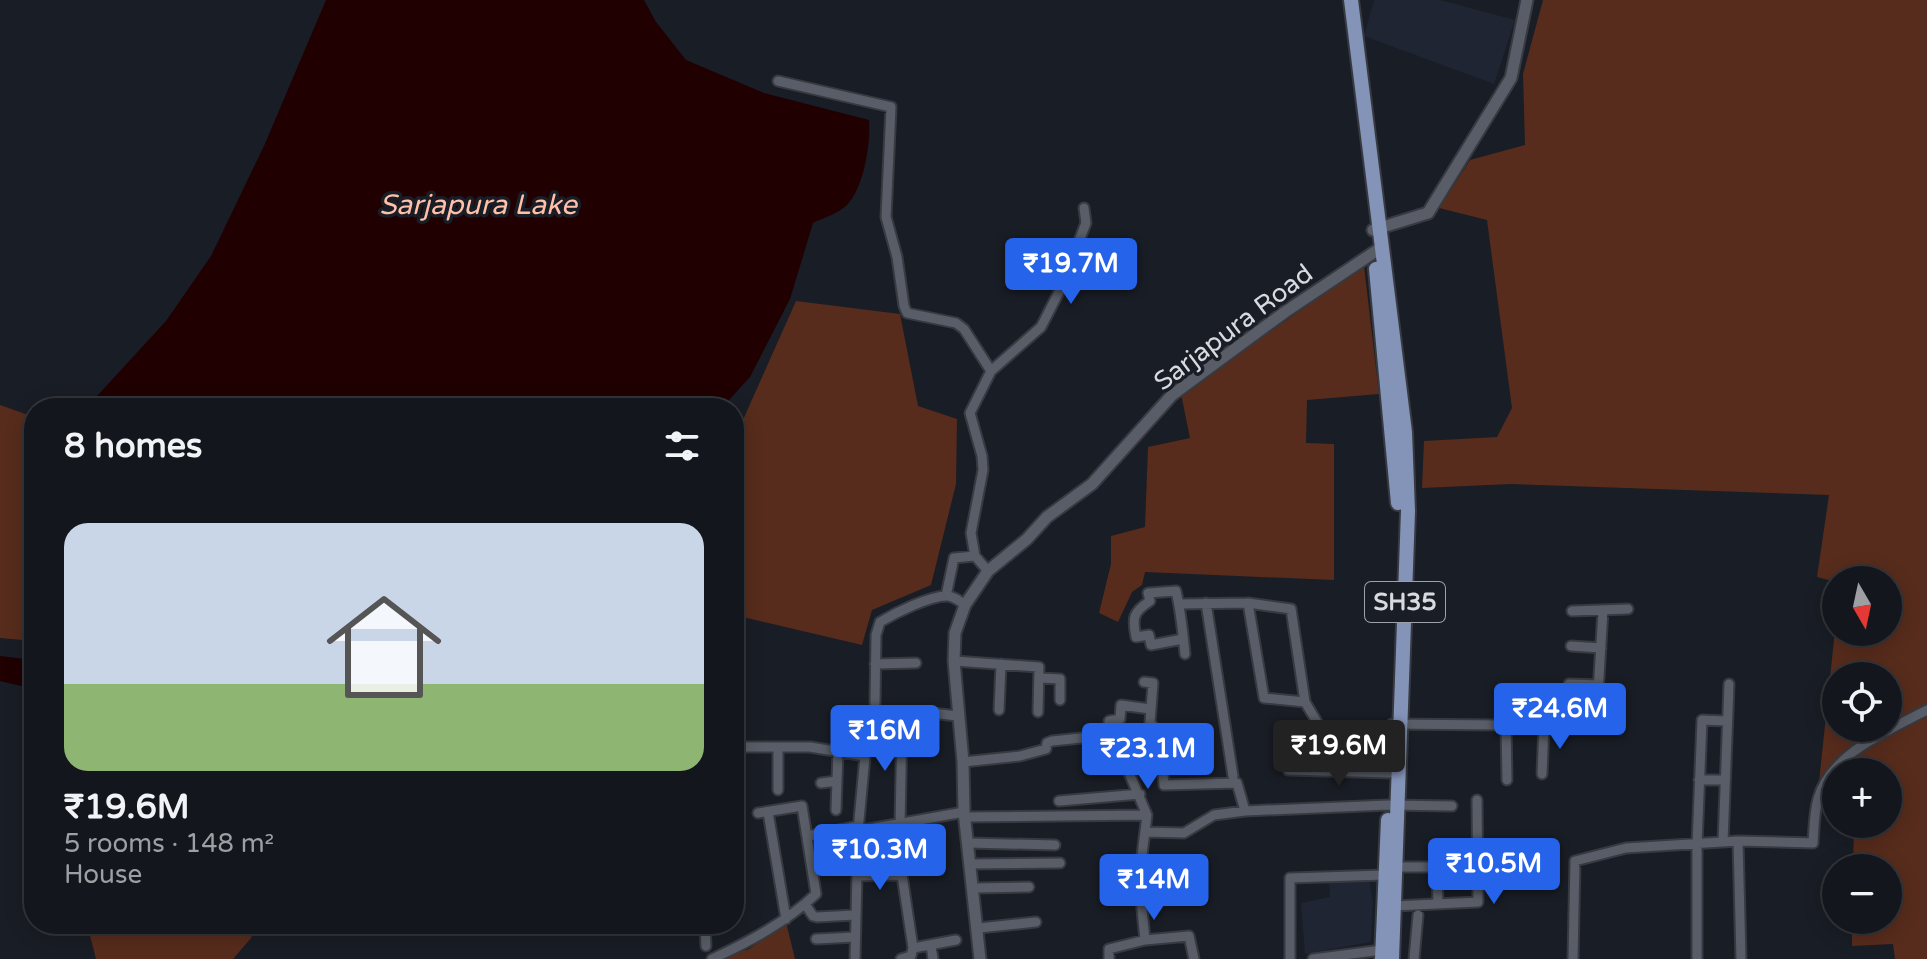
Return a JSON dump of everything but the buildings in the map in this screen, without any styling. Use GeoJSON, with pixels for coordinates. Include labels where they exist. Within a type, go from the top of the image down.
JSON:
{"type":"FeatureCollection","features":[{"type":"Feature","properties":{"kind":"main road","name":"SH35"},"geometry":{"type":"LineString","coordinates":[[1344,0],[1377,230]]}},
{"type":"Feature","properties":{"kind":"main road","name":"SH35"},"geometry":{"type":"LineString","coordinates":[[1351,0],[1377,230],[1399,512],[1393,805],[1385,956]]}},
{"type":"Feature","properties":{"kind":"main road","name":"SH35"},"geometry":{"type":"LineString","coordinates":[[1393,805],[1391,773],[1395,727]]}},
{"type":"Feature","properties":{"kind":"main road","name":"SH35"},"geometry":{"type":"LineString","coordinates":[[1388,930],[1394,906],[1390,871]]}},
{"type":"Feature","properties":{"kind":"street"},"geometry":{"type":"LineString","coordinates":[[1377,230],[1428,213],[1511,78],[1527,0]]}},
{"type":"Feature","properties":{"kind":"street"},"geometry":{"type":"LineString","coordinates":[[778,81],[891,107],[886,217],[897,257],[904,306],[907,313],[956,323],[964,329],[991,371]]}},
{"type":"Feature","properties":{"kind":"street"},"geometry":{"type":"LineString","coordinates":[[988,571],[975,556],[971,533],[983,470],[970,413],[991,371],[1041,327],[1060,290],[1086,223],[1084,208]]}},
{"type":"Feature","properties":{"kind":"street","name":"Sarjapura Road"},"geometry":{"type":"LineString","coordinates":[[980,959],[979,928],[964,814],[954,661],[955,633],[965,605],[988,571],[1027,539],[1047,517],[1092,484],[1172,395],[1285,312],[1378,250]]}},
{"type":"Feature","properties":{"kind":"street"},"geometry":{"type":"LineString","coordinates":[[946,596],[954,558],[975,556]]}},
{"type":"Feature","properties":{"kind":"street"},"geometry":{"type":"LineString","coordinates":[[1183,639],[1151,645],[1149,635],[1136,637],[1132,619],[1136,610],[1150,601],[1148,593],[1176,591],[1179,604],[1185,654]]}},
{"type":"Feature","properties":{"kind":"street"},"geometry":{"type":"LineString","coordinates":[[875,703],[876,635],[880,622],[892,614],[946,596],[965,605]]}},
{"type":"Feature","properties":{"kind":"street"},"geometry":{"type":"LineString","coordinates":[[1206,603],[1233,776]]}},
{"type":"Feature","properties":{"kind":"street"},"geometry":{"type":"LineString","coordinates":[[1248,603],[1264,698],[1305,702]]}},
{"type":"Feature","properties":{"kind":"street"},"geometry":{"type":"LineString","coordinates":[[1179,604],[1248,603],[1291,609],[1305,702],[1320,727],[1596,726],[1603,610]]}},
{"type":"Feature","properties":{"kind":"street"},"geometry":{"type":"LineString","coordinates":[[1572,611],[1628,609]]}},
{"type":"Feature","properties":{"kind":"street"},"geometry":{"type":"LineString","coordinates":[[1571,646],[1601,648]]}},
{"type":"Feature","properties":{"kind":"street"},"geometry":{"type":"LineString","coordinates":[[954,661],[1039,667],[1038,712]]}},
{"type":"Feature","properties":{"kind":"street"},"geometry":{"type":"LineString","coordinates":[[875,664],[916,663]]}},
{"type":"Feature","properties":{"kind":"street"},"geometry":{"type":"LineString","coordinates":[[999,710],[1001,664]]}},
{"type":"Feature","properties":{"kind":"street"},"geometry":{"type":"LineString","coordinates":[[1040,678],[1060,679],[1060,700]]}},
{"type":"Feature","properties":{"kind":"street"},"geometry":{"type":"LineString","coordinates":[[1144,682],[1153,683],[1150,722],[1159,736],[1164,785],[1237,783],[1245,811]]}},
{"type":"Feature","properties":{"kind":"street"},"geometry":{"type":"LineString","coordinates":[[1569,684],[1599,685]]}},
{"type":"Feature","properties":{"kind":"street"},"geometry":{"type":"LineString","coordinates":[[1723,842],[1729,684]]}},
{"type":"Feature","properties":{"kind":"street"},"geometry":{"type":"LineString","coordinates":[[1112,736],[1109,721],[1120,719],[1121,705],[1150,709]]}},
{"type":"Feature","properties":{"kind":"street"},"geometry":{"type":"LineString","coordinates":[[1573,959],[1575,861],[1626,848],[1738,841],[1813,843],[1817,801],[1836,765],[1884,732],[1927,710]]}},
{"type":"Feature","properties":{"kind":"street"},"geometry":{"type":"LineString","coordinates":[[924,712],[957,716]]}},
{"type":"Feature","properties":{"kind":"street"},"geometry":{"type":"LineString","coordinates":[[1697,959],[1702,720],[1727,721]]}},
{"type":"Feature","properties":{"kind":"street"},"geometry":{"type":"LineString","coordinates":[[900,824],[902,723]]}},
{"type":"Feature","properties":{"kind":"street"},"geometry":{"type":"LineString","coordinates":[[1506,725],[1507,780]]}},
{"type":"Feature","properties":{"kind":"street"},"geometry":{"type":"LineString","coordinates":[[1542,774],[1544,725]]}},
{"type":"Feature","properties":{"kind":"street"},"geometry":{"type":"LineString","coordinates":[[963,762],[1020,756],[1046,749],[1047,743],[1052,741],[1112,736],[1119,739],[1121,754],[1147,815],[1139,879],[1145,940]]}},
{"type":"Feature","properties":{"kind":"street"},"geometry":{"type":"LineString","coordinates":[[744,747],[810,747],[865,756],[858,829],[855,959]]}},
{"type":"Feature","properties":{"kind":"street"},"geometry":{"type":"LineString","coordinates":[[778,747],[778,790]]}},
{"type":"Feature","properties":{"kind":"street"},"geometry":{"type":"LineString","coordinates":[[836,810],[838,751]]}},
{"type":"Feature","properties":{"kind":"street"},"geometry":{"type":"LineString","coordinates":[[887,752],[902,752]]}},
{"type":"Feature","properties":{"kind":"street"},"geometry":{"type":"LineString","coordinates":[[1288,770],[1391,773]]}},
{"type":"Feature","properties":{"kind":"street"},"geometry":{"type":"LineString","coordinates":[[1699,780],[1725,780]]}},
{"type":"Feature","properties":{"kind":"street"},"geometry":{"type":"LineString","coordinates":[[821,783],[837,781]]}},
{"type":"Feature","properties":{"kind":"street"},"geometry":{"type":"LineString","coordinates":[[1059,801],[1140,794]]}},
{"type":"Feature","properties":{"kind":"street"},"geometry":{"type":"LineString","coordinates":[[1394,906],[1478,902],[1477,800]]}},
{"type":"Feature","properties":{"kind":"street"},"geometry":{"type":"LineString","coordinates":[[1146,832],[1184,833],[1214,815],[1245,811],[1393,805],[1452,806]]}},
{"type":"Feature","properties":{"kind":"street"},"geometry":{"type":"LineString","coordinates":[[712,959],[786,919],[816,894],[802,806],[763,812],[786,919]]}},
{"type":"Feature","properties":{"kind":"street"},"geometry":{"type":"LineString","coordinates":[[808,836],[964,814],[1147,815]]}},
{"type":"Feature","properties":{"kind":"street"},"geometry":{"type":"LineString","coordinates":[[1738,841],[1741,959]]}},
{"type":"Feature","properties":{"kind":"street"},"geometry":{"type":"LineString","coordinates":[[969,843],[1055,845]]}},
{"type":"Feature","properties":{"kind":"street"},"geometry":{"type":"LineString","coordinates":[[970,864],[1060,863]]}},
{"type":"Feature","properties":{"kind":"street"},"geometry":{"type":"LineString","coordinates":[[1290,959],[1290,878],[1437,867],[1438,904]]}},
{"type":"Feature","properties":{"kind":"street"},"geometry":{"type":"LineString","coordinates":[[857,876],[902,875],[913,948],[911,956],[901,959]]}},
{"type":"Feature","properties":{"kind":"street"},"geometry":{"type":"LineString","coordinates":[[974,888],[1029,887]]}},
{"type":"Feature","properties":{"kind":"street"},"geometry":{"type":"LineString","coordinates":[[805,904],[817,917],[855,915]]}},
{"type":"Feature","properties":{"kind":"street"},"geometry":{"type":"LineString","coordinates":[[1414,959],[1418,915]]}},
{"type":"Feature","properties":{"kind":"street"},"geometry":{"type":"LineString","coordinates":[[979,928],[1036,922]]}},
{"type":"Feature","properties":{"kind":"street"},"geometry":{"type":"LineString","coordinates":[[705,934],[706,946]]}},
{"type":"Feature","properties":{"kind":"street"},"geometry":{"type":"LineString","coordinates":[[1109,959],[1109,949],[1145,940],[1189,936],[1194,959]]}},
{"type":"Feature","properties":{"kind":"street"},"geometry":{"type":"LineString","coordinates":[[816,939],[855,937]]}},
{"type":"Feature","properties":{"kind":"street"},"geometry":{"type":"LineString","coordinates":[[913,948],[956,940]]}},
{"type":"Feature","properties":{"kind":"street"},"geometry":{"type":"LineString","coordinates":[[931,945],[933,959]]}},
{"type":"Feature","properties":{"kind":"street"},"geometry":{"type":"LineString","coordinates":[[1313,959],[1385,956]]}},
{"type":"Feature","properties":{"kind":"shaded area"},"geometry":{"type":"Polygon","coordinates":[[[1374,0],[1440,0],[1515,20],[1494,84],[1364,36],[1374,0]]]}},
{"type":"Feature","properties":{"kind":"shaded area"},"geometry":{"type":"Polygon","coordinates":[[[1543,0],[1927,0],[1927,959],[1895,959],[1893,944],[1852,946],[1852,934],[1902,934],[1902,854],[1853,854],[1854,838],[1902,838],[1902,758],[1822,758],[1822,782],[1819,782],[1823,742],[1902,742],[1902,662],[1832,662],[1833,646],[1902,646],[1902,566],[1822,566],[1822,578],[1817,577],[1829,495],[1511,484],[1422,488],[1424,441],[1497,437],[1512,408],[1487,220],[1439,208],[1470,160],[1525,145],[1523,74],[1543,0]]]}},
{"type":"Feature","properties":{"kind":"shaded area"},"geometry":{"type":"Polygon","coordinates":[[[1364,266],[1379,394],[1307,400],[1306,443],[1334,444],[1334,580],[1145,572],[1142,585],[1132,592],[1118,622],[1099,613],[1111,564],[1111,536],[1145,527],[1148,447],[1190,438],[1181,394],[1364,266]]]}},
{"type":"Feature","properties":{"kind":"shaded area"},"geometry":{"type":"Polygon","coordinates":[[[796,301],[900,314],[918,406],[957,419],[956,484],[931,585],[872,610],[862,645],[744,617],[744,418],[796,301]]]}},
{"type":"Feature","properties":{"kind":"shaded area"},"geometry":{"type":"Polygon","coordinates":[[[0,405],[24,413],[24,640],[0,638],[0,405]]]}},
{"type":"Feature","properties":{"kind":"shaded area"},"geometry":{"type":"Polygon","coordinates":[[[1369,879],[1373,903],[1371,942],[1305,954],[1301,903],[1330,897],[1329,881],[1369,879]]]}},
{"type":"Feature","properties":{"kind":"shaded area"},"geometry":{"type":"Polygon","coordinates":[[[786,922],[795,959],[717,959],[749,949],[786,922]]]}},
{"type":"Feature","properties":{"kind":"shaded area"},"geometry":{"type":"Polygon","coordinates":[[[90,934],[248,934],[252,937],[233,959],[96,959],[90,934]]]}},
{"type":"Feature","properties":{"kind":"water","name":"Sarjapura Lake"},"geometry":{"type":"Polygon","coordinates":[[[326,0],[644,0],[656,22],[686,60],[764,93],[869,120],[869,140],[858,188],[844,208],[813,223],[790,299],[750,377],[731,398],[95,398],[166,321],[211,256],[264,146],[326,0]]]}},
{"type":"Feature","properties":{"kind":"water"},"geometry":{"type":"Polygon","coordinates":[[[0,656],[24,659],[24,687],[0,681],[0,656]]]}}]}
